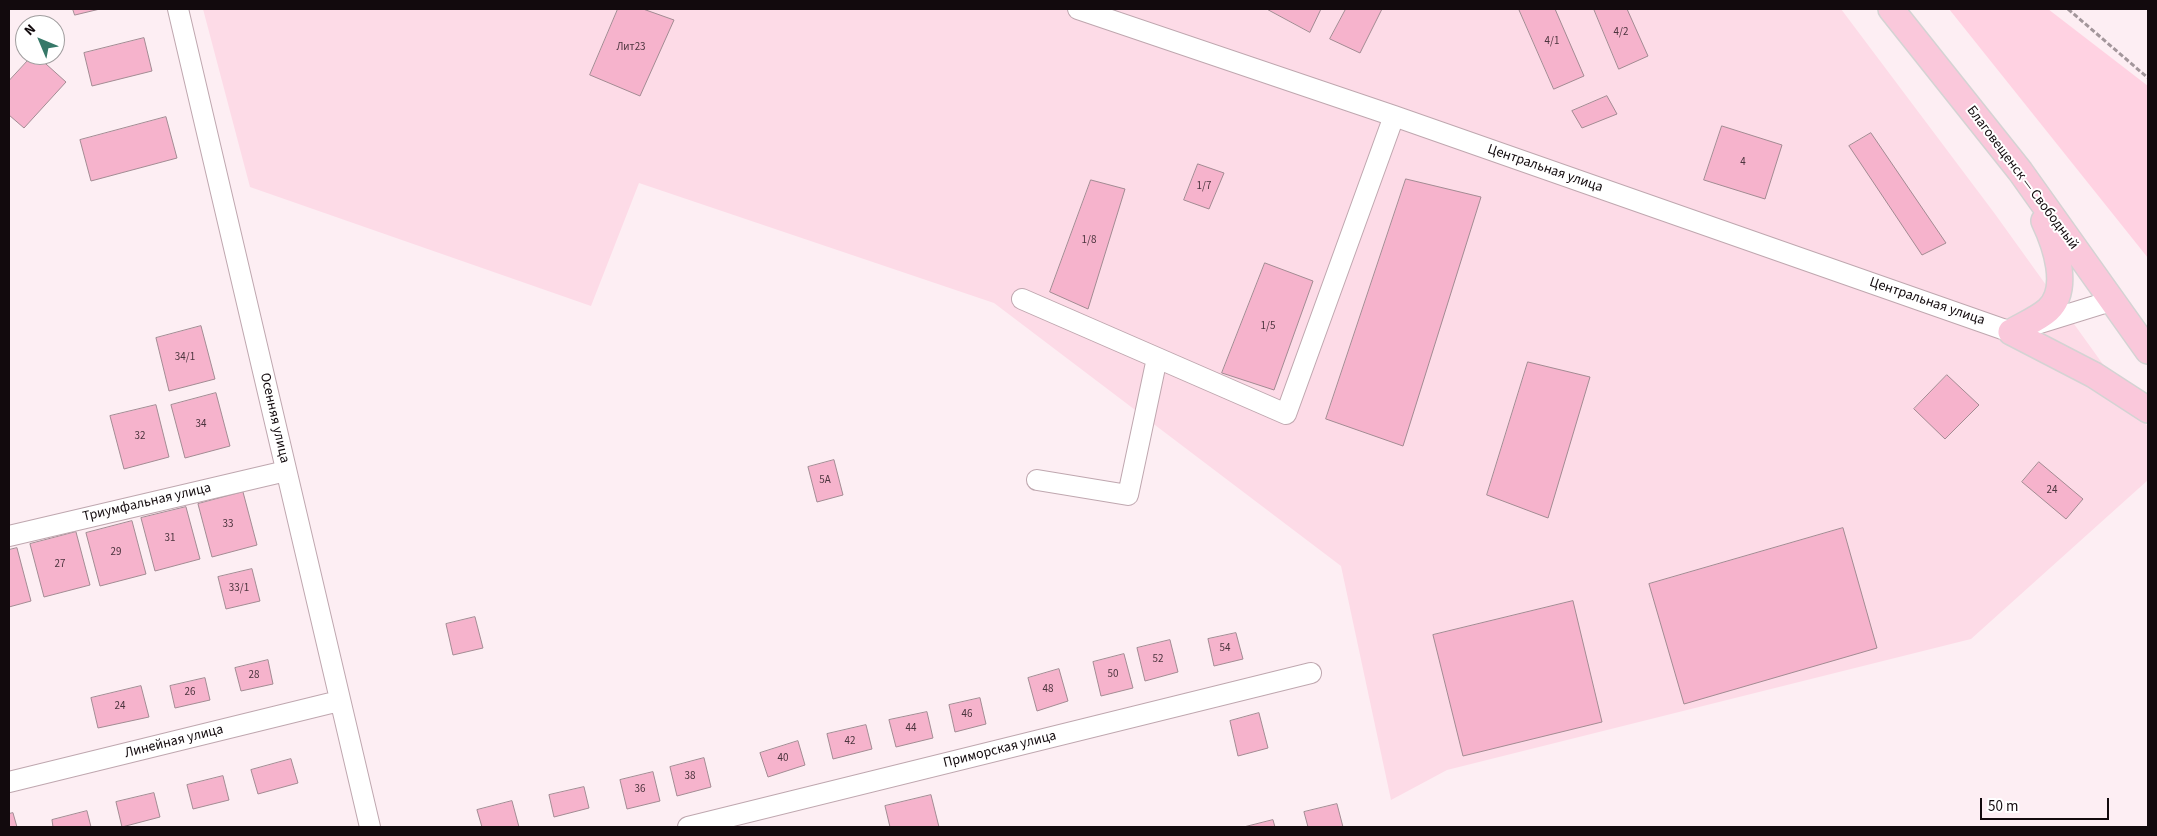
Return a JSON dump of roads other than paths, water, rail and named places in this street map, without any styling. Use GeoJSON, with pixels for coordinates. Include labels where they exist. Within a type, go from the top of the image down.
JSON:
{"type":"FeatureCollection","features":[{"type":"Feature","properties":{"kind":"main road","name":"Благовещенск — Свободный"},"geometry":{"type":"LineString","coordinates":[[1891,9],[2020,171],[2148,351]]}},
{"type":"Feature","properties":{"kind":"main road"},"geometry":{"type":"LineString","coordinates":[[2011,332],[2038,317],[2055,302],[2060,272],[2052,237],[2020,171]]}},
{"type":"Feature","properties":{"kind":"main road"},"geometry":{"type":"LineString","coordinates":[[2011,332],[2094,375],[2148,410]]}},
{"type":"Feature","properties":{"kind":"street","name":"Осенняя улица"},"geometry":{"type":"LineString","coordinates":[[178,9],[370,827]]}},
{"type":"Feature","properties":{"kind":"street","name":"Центральная улица"},"geometry":{"type":"LineString","coordinates":[[1078,9],[1119,16],[1394,116],[2011,332]]}},
{"type":"Feature","properties":{"kind":"street"},"geometry":{"type":"LineString","coordinates":[[1022,299],[1286,414],[1394,116]]}},
{"type":"Feature","properties":{"kind":"street"},"geometry":{"type":"LineString","coordinates":[[2011,332],[2111,301]]}},
{"type":"Feature","properties":{"kind":"street"},"geometry":{"type":"LineString","coordinates":[[1037,480],[1128,495],[1157,358]]}},
{"type":"Feature","properties":{"kind":"street","name":"Триумфальная улица"},"geometry":{"type":"LineString","coordinates":[[9,536],[286,471]]}},
{"type":"Feature","properties":{"kind":"street","name":"Приморская улица"},"geometry":{"type":"LineString","coordinates":[[688,827],[1311,673]]}},
{"type":"Feature","properties":{"kind":"street","name":"Линейная улица"},"geometry":{"type":"LineString","coordinates":[[9,782],[339,701]]}}]}
